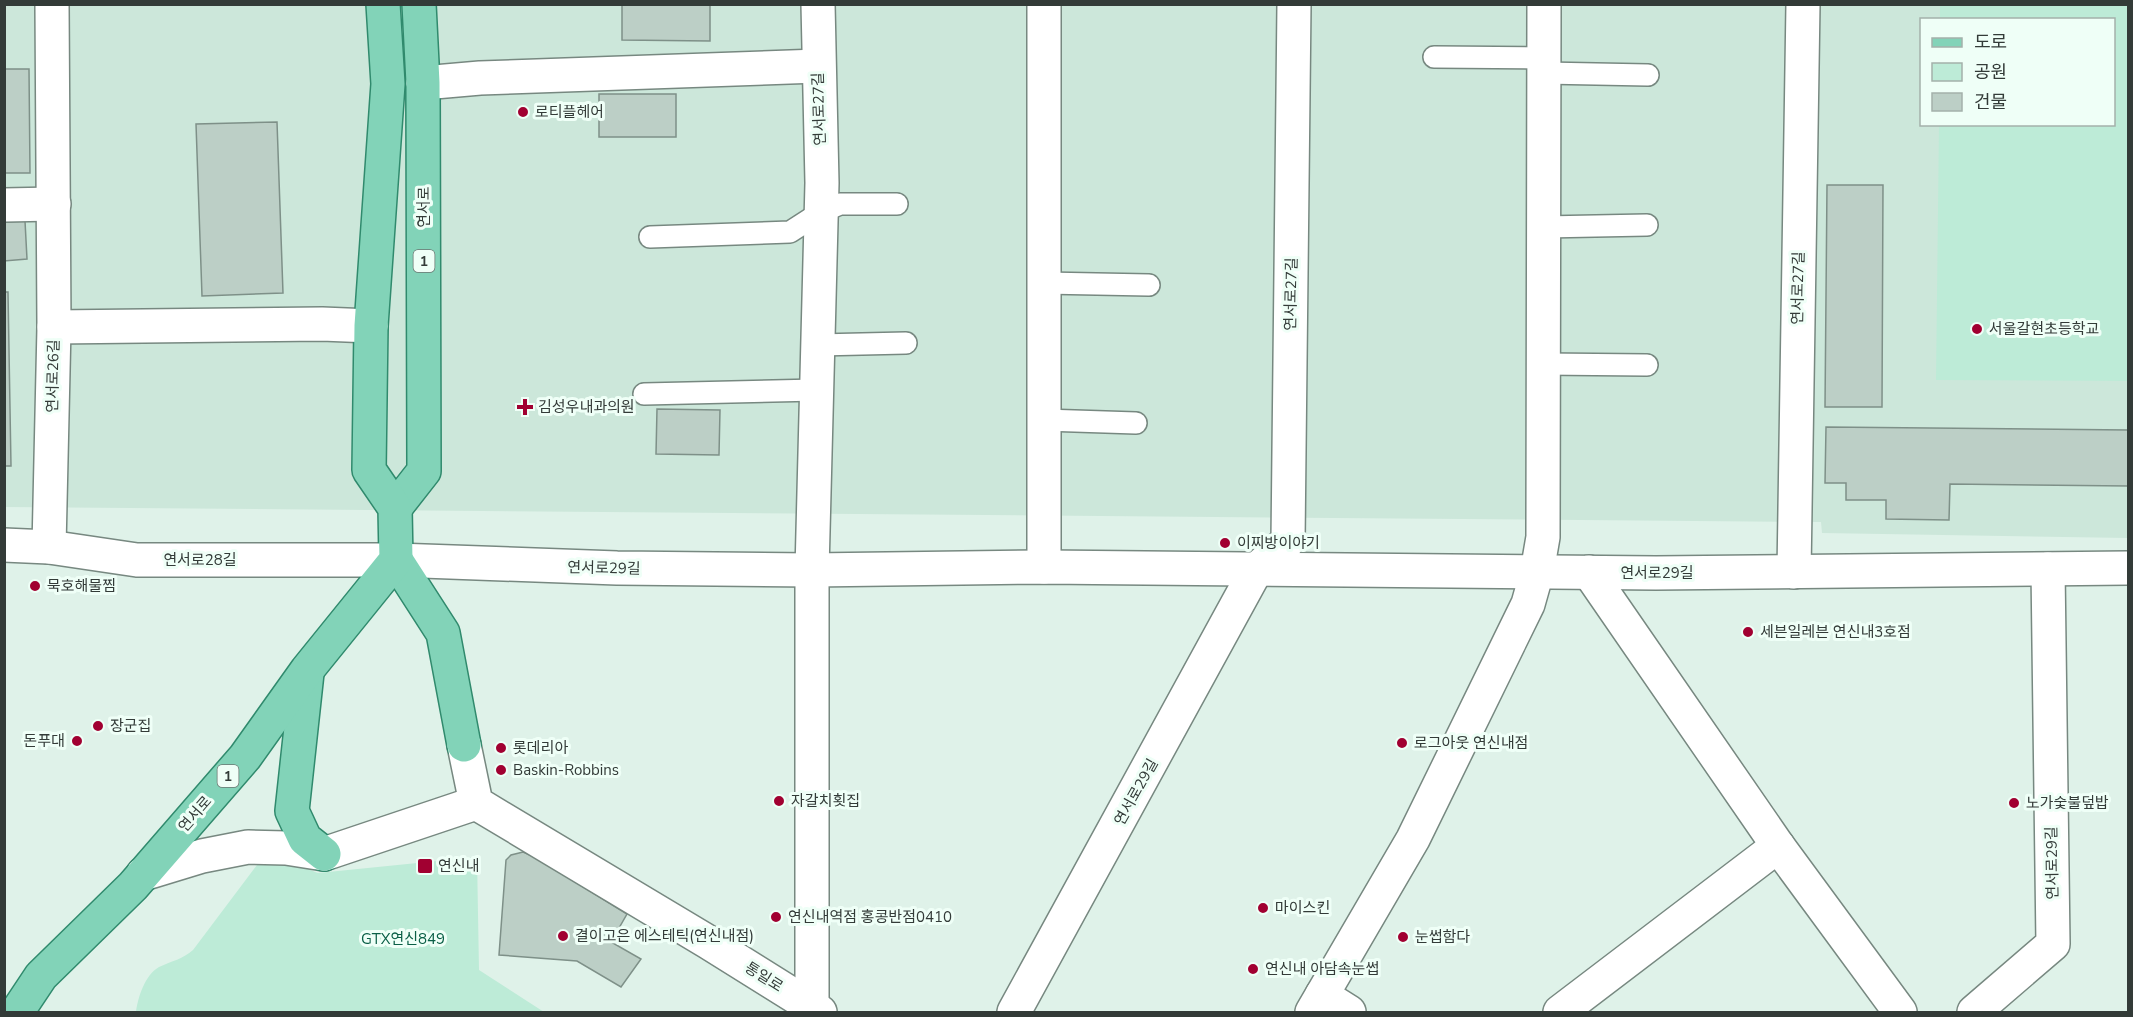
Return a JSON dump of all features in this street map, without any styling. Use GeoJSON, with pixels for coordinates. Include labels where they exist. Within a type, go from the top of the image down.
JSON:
{"type":"FeatureCollection","features":[{"type":"Feature","properties":{"kind":"main road"},"geometry":{"type":"LineString","coordinates":[[383,4],[388,84],[371,326],[369,470],[395,508],[396,560],[443,633],[464,745]]}},
{"type":"Feature","properties":{"kind":"main road","name":"연서로"},"geometry":{"type":"LineString","coordinates":[[395,508],[424,471],[423,83],[419,4]]}},
{"type":"Feature","properties":{"kind":"main road","name":"연서로"},"geometry":{"type":"LineString","coordinates":[[17,1012],[41,976],[142,874],[245,757],[307,670],[396,560]]}},
{"type":"Feature","properties":{"kind":"main road"},"geometry":{"type":"LineString","coordinates":[[307,670],[292,811],[305,839],[324,854]]}},
{"type":"Feature","properties":{"kind":"street","name":"연서로26길"},"geometry":{"type":"LineString","coordinates":[[49,547],[54,327],[52,4]]}},
{"type":"Feature","properties":{"kind":"street","name":"연서로27길"},"geometry":{"type":"LineString","coordinates":[[818,4],[821,213]]}},
{"type":"Feature","properties":{"kind":"street"},"geometry":{"type":"LineString","coordinates":[[1044,4],[1044,567]]}},
{"type":"Feature","properties":{"kind":"street","name":"연서로27길"},"geometry":{"type":"LineString","coordinates":[[1256,570],[1288,541],[1294,4]]}},
{"type":"Feature","properties":{"kind":"street"},"geometry":{"type":"LineString","coordinates":[[1349,1012],[1317,1004],[1413,839],[1528,604],[1537,572],[1543,537],[1544,4]]}},
{"type":"Feature","properties":{"kind":"street","name":"연서로27길"},"geometry":{"type":"LineString","coordinates":[[1794,572],[1803,4]]}},
{"type":"Feature","properties":{"kind":"street"},"geometry":{"type":"LineString","coordinates":[[423,83],[480,78],[818,66]]}},
{"type":"Feature","properties":{"kind":"street"},"geometry":{"type":"LineString","coordinates":[[4,205],[54,204]]}},
{"type":"Feature","properties":{"kind":"street"},"geometry":{"type":"LineString","coordinates":[[816,1010],[812,570],[821,213]]}},
{"type":"Feature","properties":{"kind":"street"},"geometry":{"type":"LineString","coordinates":[[54,327],[322,324],[371,326]]}},
{"type":"Feature","properties":{"kind":"street","name":"연서로28길"},"geometry":{"type":"LineString","coordinates":[[4,545],[49,547],[137,560],[396,560]]}},
{"type":"Feature","properties":{"kind":"street","name":"연서로29길"},"geometry":{"type":"LineString","coordinates":[[396,560],[617,568],[812,570],[1044,567],[1794,572],[2128,568]]}},
{"type":"Feature","properties":{"kind":"street","name":"연서로29길"},"geometry":{"type":"LineString","coordinates":[[1974,1012],[2053,944],[2048,569]]}},
{"type":"Feature","properties":{"kind":"street","name":"연서로29길"},"geometry":{"type":"LineString","coordinates":[[1014,1012],[1256,570]]}},
{"type":"Feature","properties":{"kind":"street","name":"연서로29길"},"geometry":{"type":"LineString","coordinates":[[1589,572],[1778,846],[1900,1012]]}},
{"type":"Feature","properties":{"kind":"street"},"geometry":{"type":"LineString","coordinates":[[142,874],[202,856],[249,847],[286,848],[324,854],[476,803],[464,745]]}},
{"type":"Feature","properties":{"kind":"street","name":"통일로"},"geometry":{"type":"LineString","coordinates":[[476,803],[708,942],[816,1010]]}},
{"type":"Feature","properties":{"kind":"street"},"geometry":{"type":"LineString","coordinates":[[1575,1008],[1778,846]]}},
{"type":"Feature","properties":{"kind":"lane"},"geometry":{"type":"LineString","coordinates":[[1434,57],[1648,75]]}},
{"type":"Feature","properties":{"kind":"lane"},"geometry":{"type":"LineString","coordinates":[[650,237],[790,232],[840,204],[897,204]]}},
{"type":"Feature","properties":{"kind":"lane"},"geometry":{"type":"LineString","coordinates":[[1544,227],[1647,225]]}},
{"type":"Feature","properties":{"kind":"lane"},"geometry":{"type":"LineString","coordinates":[[1044,283],[1149,285]]}},
{"type":"Feature","properties":{"kind":"lane"},"geometry":{"type":"LineString","coordinates":[[818,345],[906,343]]}},
{"type":"Feature","properties":{"kind":"lane"},"geometry":{"type":"LineString","coordinates":[[1543,364],[1647,365]]}},
{"type":"Feature","properties":{"kind":"lane"},"geometry":{"type":"LineString","coordinates":[[644,393],[817,390]]}},
{"type":"Feature","properties":{"kind":"lane"},"geometry":{"type":"LineString","coordinates":[[1044,420],[1136,423]]}},
{"type":"Feature","properties":{"kind":"shaded area"},"geometry":{"type":"Polygon","coordinates":[[[5,5],[2128,5],[2128,538],[1822,533],[1821,522],[5,507],[5,5]]]}},
{"type":"Feature","properties":{"kind":"green space"},"geometry":{"type":"Polygon","coordinates":[[[1940,5],[2128,5],[2128,381],[1936,380],[1939,126],[2115,126],[2115,18],[1940,18],[1940,5]]]}},
{"type":"Feature","properties":{"kind":"green space","name":"GTX연신849"},"geometry":{"type":"Polygon","coordinates":[[[477,857],[479,970],[544,1012],[136,1012],[140,993],[150,975],[159,967],[193,950],[257,865],[261,863],[275,860],[291,861],[318,873],[477,857]]]}},
{"type":"Feature","properties":{"kind":"building"},"geometry":{"type":"Polygon","coordinates":[[[622,4],[710,4],[710,41],[622,40],[622,4]]]}},
{"type":"Feature","properties":{"kind":"building"},"geometry":{"type":"Polygon","coordinates":[[[4,69],[29,69],[30,173],[4,173],[4,69]]]}},
{"type":"Feature","properties":{"kind":"building"},"geometry":{"type":"Polygon","coordinates":[[[599,94],[676,94],[676,137],[599,137],[599,94]]]}},
{"type":"Feature","properties":{"kind":"building"},"geometry":{"type":"Polygon","coordinates":[[[277,122],[283,293],[202,296],[196,124],[277,122]]]}},
{"type":"Feature","properties":{"kind":"building"},"geometry":{"type":"Polygon","coordinates":[[[1827,185],[1883,185],[1882,407],[1825,407],[1827,185]]]}},
{"type":"Feature","properties":{"kind":"building"},"geometry":{"type":"Polygon","coordinates":[[[25,221],[27,259],[4,261],[4,222],[25,221]]]}},
{"type":"Feature","properties":{"kind":"building"},"geometry":{"type":"Polygon","coordinates":[[[4,292],[8,292],[11,466],[4,466],[4,292]]]}},
{"type":"Feature","properties":{"kind":"building"},"geometry":{"type":"Polygon","coordinates":[[[657,409],[720,410],[719,455],[656,454],[657,409]]]}},
{"type":"Feature","properties":{"kind":"building"},"geometry":{"type":"Polygon","coordinates":[[[1826,427],[2128,430],[2128,486],[1950,484],[1949,520],[1886,519],[1886,500],[1846,500],[1846,483],[1825,483],[1826,427]]]}},
{"type":"Feature","properties":{"kind":"building"},"geometry":{"type":"Polygon","coordinates":[[[523,852],[537,858],[627,914],[611,942],[641,959],[621,987],[577,961],[499,955],[506,860],[511,855],[523,852]]]}},
{"type":"Feature","properties":{"kind":"place","name":"로티플헤어"},"geometry":{"type":"Point","coordinates":[523,112]}},
{"type":"Feature","properties":{"kind":"place","name":"서울갈현초등학교"},"geometry":{"type":"Point","coordinates":[1977,329]}},
{"type":"Feature","properties":{"kind":"place","name":"김성우내과의원"},"geometry":{"type":"Point","coordinates":[525,407]}},
{"type":"Feature","properties":{"kind":"place","name":"이찌방이야기"},"geometry":{"type":"Point","coordinates":[1225,543]}},
{"type":"Feature","properties":{"kind":"place","name":"묵호해물찜"},"geometry":{"type":"Point","coordinates":[35,586]}},
{"type":"Feature","properties":{"kind":"place","name":"세븐일레븐 연신내3호점"},"geometry":{"type":"Point","coordinates":[1748,632]}},
{"type":"Feature","properties":{"kind":"place","name":"장군집"},"geometry":{"type":"Point","coordinates":[98,726]}},
{"type":"Feature","properties":{"kind":"place","name":"돈푸대"},"geometry":{"type":"Point","coordinates":[77,741]}},
{"type":"Feature","properties":{"kind":"place","name":"로그아웃 연신내점"},"geometry":{"type":"Point","coordinates":[1402,743]}},
{"type":"Feature","properties":{"kind":"place","name":"롯데리아"},"geometry":{"type":"Point","coordinates":[501,748]}},
{"type":"Feature","properties":{"kind":"place","name":"Baskin-Robbins"},"geometry":{"type":"Point","coordinates":[501,770]}},
{"type":"Feature","properties":{"kind":"place","name":"자갈치횟집"},"geometry":{"type":"Point","coordinates":[779,801]}},
{"type":"Feature","properties":{"kind":"place","name":"노가숯불덮밥"},"geometry":{"type":"Point","coordinates":[2014,803]}},
{"type":"Feature","properties":{"kind":"place","name":"연신내"},"geometry":{"type":"Point","coordinates":[425,866]}},
{"type":"Feature","properties":{"kind":"place","name":"마이스킨"},"geometry":{"type":"Point","coordinates":[1263,908]}},
{"type":"Feature","properties":{"kind":"place","name":"연신내역점 홍콩반점0410"},"geometry":{"type":"Point","coordinates":[776,917]}},
{"type":"Feature","properties":{"kind":"place","name":"결이고은 에스테틱(연신내점)"},"geometry":{"type":"Point","coordinates":[563,936]}},
{"type":"Feature","properties":{"kind":"place","name":"눈썹함다"},"geometry":{"type":"Point","coordinates":[1403,937]}},
{"type":"Feature","properties":{"kind":"place","name":"연신내 아담속눈썹"},"geometry":{"type":"Point","coordinates":[1253,969]}}]}
